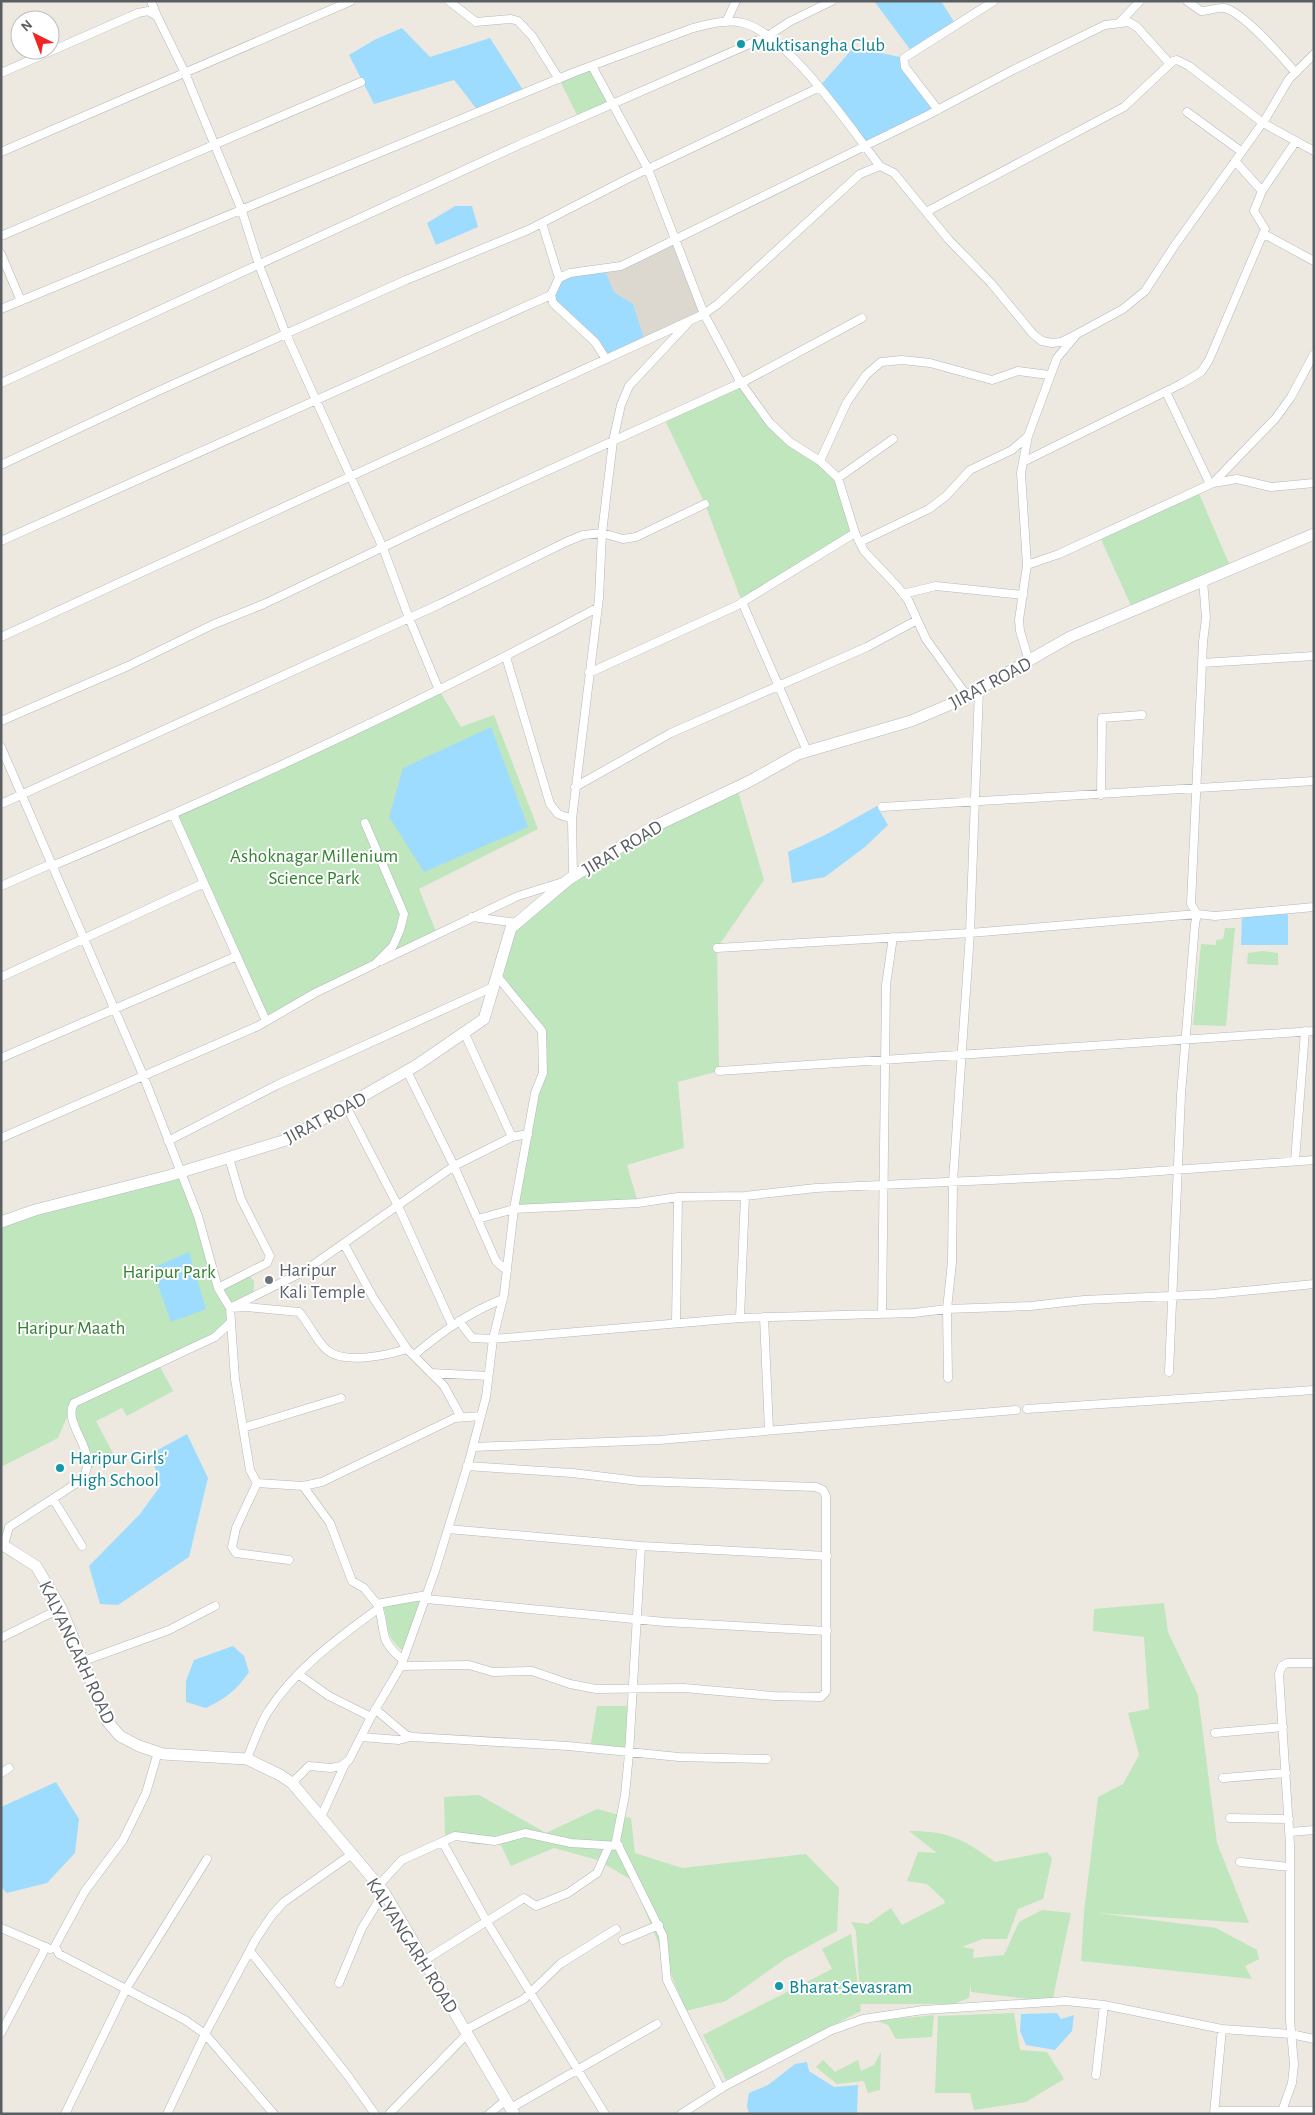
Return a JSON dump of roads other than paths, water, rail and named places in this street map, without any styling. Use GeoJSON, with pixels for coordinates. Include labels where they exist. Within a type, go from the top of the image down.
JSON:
{"type":"FeatureCollection","features":[{"type":"Feature","properties":{"kind":"main road","name":"JIRAT ROAD"},"geometry":{"type":"LineString","coordinates":[[1,1222],[35,1210],[180,1172],[286,1140],[407,1071],[484,1018],[511,928],[569,879],[649,829],[750,781],[798,754],[911,721],[979,690],[1070,637],[1314,534]]}},
{"type":"Feature","properties":{"kind":"main road","name":"KALYANGARH ROAD"},"geometry":{"type":"LineString","coordinates":[[2,1545],[36,1566],[61,1608],[106,1721],[120,1736],[139,1746],[158,1752],[209,1758],[246,1759],[280,1775],[292,1784],[322,1817],[382,1888],[510,2107]]}},
{"type":"Feature","properties":{"kind":"street"},"geometry":{"type":"LineString","coordinates":[[151,1],[184,73],[242,211],[259,266],[286,334],[383,548],[439,690]]}},
{"type":"Feature","properties":{"kind":"street"},"geometry":{"type":"LineString","coordinates":[[1,152],[351,1]]}},
{"type":"Feature","properties":{"kind":"street"},"geometry":{"type":"LineString","coordinates":[[449,1],[476,22],[511,19],[518,21],[532,36],[559,79]]}},
{"type":"Feature","properties":{"kind":"street"},"geometry":{"type":"LineString","coordinates":[[726,22],[736,1]]}},
{"type":"Feature","properties":{"kind":"street"},"geometry":{"type":"LineString","coordinates":[[1,383],[768,36],[789,22],[832,1]]}},
{"type":"Feature","properties":{"kind":"street"},"geometry":{"type":"LineString","coordinates":[[938,110],[905,67],[904,58],[994,1]]}},
{"type":"Feature","properties":{"kind":"street"},"geometry":{"type":"LineString","coordinates":[[1120,22],[1140,1]]}},
{"type":"Feature","properties":{"kind":"street"},"geometry":{"type":"LineString","coordinates":[[1187,1],[1201,11],[1221,4],[1231,10],[1277,50],[1296,72]]}},
{"type":"Feature","properties":{"kind":"street"},"geometry":{"type":"LineString","coordinates":[[1,73],[138,13],[148,11],[157,16]]}},
{"type":"Feature","properties":{"kind":"street"},"geometry":{"type":"LineString","coordinates":[[1,309],[559,79],[693,28],[726,22],[742,23],[760,30],[768,36],[818,88],[880,166],[894,173],[926,212],[991,283],[1033,334],[1042,341],[1052,343],[1077,334],[1123,309],[1145,291],[1175,245],[1263,123],[1296,72],[1314,54]]}},
{"type":"Feature","properties":{"kind":"street"},"geometry":{"type":"LineString","coordinates":[[606,359],[596,342],[553,303],[551,295],[559,278],[570,273],[621,266],[938,110],[1105,25],[1129,22],[1137,27],[1170,64]]}},
{"type":"Feature","properties":{"kind":"street"},"geometry":{"type":"LineString","coordinates":[[926,212],[1124,107],[1170,64],[1177,60],[1189,66],[1263,123],[1314,151]]}},
{"type":"Feature","properties":{"kind":"street"},"geometry":{"type":"LineString","coordinates":[[592,66],[648,169],[704,314],[741,383],[770,422],[790,442],[820,461],[838,478],[855,533],[860,542],[873,563],[903,594],[934,651],[967,696]]}},
{"type":"Feature","properties":{"kind":"street"},"geometry":{"type":"LineString","coordinates":[[1,236],[361,82]]}},
{"type":"Feature","properties":{"kind":"street"},"geometry":{"type":"LineString","coordinates":[[1,465],[156,392],[542,223],[648,169],[818,88]]}},
{"type":"Feature","properties":{"kind":"street"},"geometry":{"type":"LineString","coordinates":[[1187,112],[1242,152]]}},
{"type":"Feature","properties":{"kind":"street"},"geometry":{"type":"LineString","coordinates":[[1023,462],[1166,392],[1205,368],[1264,234],[1264,224],[1254,211],[1262,191],[1296,142]]}},
{"type":"Feature","properties":{"kind":"street"},"geometry":{"type":"LineString","coordinates":[[1235,161],[1262,191]]}},
{"type":"Feature","properties":{"kind":"street"},"geometry":{"type":"LineString","coordinates":[[1,637],[704,314],[718,304],[860,174],[880,166]]}},
{"type":"Feature","properties":{"kind":"street"},"geometry":{"type":"LineString","coordinates":[[542,223],[559,278]]}},
{"type":"Feature","properties":{"kind":"street"},"geometry":{"type":"LineString","coordinates":[[1264,234],[1314,261]]}},
{"type":"Feature","properties":{"kind":"street"},"geometry":{"type":"LineString","coordinates":[[1,254],[21,301]]}},
{"type":"Feature","properties":{"kind":"street"},"geometry":{"type":"LineString","coordinates":[[1,541],[551,295]]}},
{"type":"Feature","properties":{"kind":"street"},"geometry":{"type":"LineString","coordinates":[[1,721],[128,666],[212,625],[264,604],[613,440],[741,383],[862,318]]}},
{"type":"Feature","properties":{"kind":"street"},"geometry":{"type":"LineString","coordinates":[[1,1138],[200,1052],[266,1021],[315,993],[472,917],[531,891],[569,879],[575,787],[597,608],[602,533],[613,440],[621,406],[630,386],[691,320]]}},
{"type":"Feature","properties":{"kind":"street"},"geometry":{"type":"LineString","coordinates":[[1029,661],[1020,632],[1019,620],[1027,565],[1021,489],[1023,462],[1028,436],[1049,375],[1065,346],[1077,334]]}},
{"type":"Feature","properties":{"kind":"street"},"geometry":{"type":"LineString","coordinates":[[1211,483],[1275,419],[1314,354]]}},
{"type":"Feature","properties":{"kind":"street"},"geometry":{"type":"LineString","coordinates":[[820,461],[846,402],[866,375],[881,362],[902,360],[930,363],[992,380],[1018,371],[1049,375]]}},
{"type":"Feature","properties":{"kind":"street"},"geometry":{"type":"LineString","coordinates":[[1305,371],[1314,372]]}},
{"type":"Feature","properties":{"kind":"street"},"geometry":{"type":"LineString","coordinates":[[1166,392],[1211,483]]}},
{"type":"Feature","properties":{"kind":"street"},"geometry":{"type":"LineString","coordinates":[[860,542],[929,509],[946,496],[970,470],[1012,450],[1028,436]]}},
{"type":"Feature","properties":{"kind":"street"},"geometry":{"type":"LineString","coordinates":[[838,478],[893,439]]}},
{"type":"Feature","properties":{"kind":"street"},"geometry":{"type":"LineString","coordinates":[[1027,565],[1059,554],[1211,483],[1236,479],[1271,487],[1314,483]]}},
{"type":"Feature","properties":{"kind":"street"},"geometry":{"type":"LineString","coordinates":[[1,804],[409,618],[566,542],[583,536],[602,533],[623,539],[636,537],[705,504]]}},
{"type":"Feature","properties":{"kind":"street"},"geometry":{"type":"LineString","coordinates":[[589,673],[742,602],[855,533]]}},
{"type":"Feature","properties":{"kind":"street"},"geometry":{"type":"LineString","coordinates":[[1168,1372],[1185,1040],[1194,924],[1197,914],[1191,904],[1202,663],[1206,618],[1203,580]]}},
{"type":"Feature","properties":{"kind":"street"},"geometry":{"type":"LineString","coordinates":[[903,594],[936,586],[1023,595]]}},
{"type":"Feature","properties":{"kind":"street"},"geometry":{"type":"LineString","coordinates":[[742,602],[777,686],[808,751]]}},
{"type":"Feature","properties":{"kind":"street"},"geometry":{"type":"LineString","coordinates":[[1,886],[173,814],[328,744],[506,657],[597,608]]}},
{"type":"Feature","properties":{"kind":"street"},"geometry":{"type":"LineString","coordinates":[[575,787],[671,733],[866,647],[917,620]]}},
{"type":"Feature","properties":{"kind":"street"},"geometry":{"type":"LineString","coordinates":[[1202,663],[1314,656]]}},
{"type":"Feature","properties":{"kind":"street"},"geometry":{"type":"LineString","coordinates":[[506,657],[550,804],[558,814],[572,820]]}},
{"type":"Feature","properties":{"kind":"street"},"geometry":{"type":"LineString","coordinates":[[948,1378],[947,1309],[952,1262],[953,1181],[970,933],[979,690]]}},
{"type":"Feature","properties":{"kind":"street"},"geometry":{"type":"LineString","coordinates":[[1101,795],[1102,718],[1142,715]]}},
{"type":"Feature","properties":{"kind":"street"},"geometry":{"type":"LineString","coordinates":[[1,747],[143,1075],[198,1216],[218,1288],[222,1299],[230,1308],[235,1379],[250,1470],[257,1483]]}},
{"type":"Feature","properties":{"kind":"street"},"geometry":{"type":"LineString","coordinates":[[882,807],[974,804],[1314,781]]}},
{"type":"Feature","properties":{"kind":"street"},"geometry":{"type":"LineString","coordinates":[[173,814],[266,1021]]}},
{"type":"Feature","properties":{"kind":"street"},"geometry":{"type":"LineString","coordinates":[[365,823],[404,914],[400,930],[392,946],[375,964]]}},
{"type":"Feature","properties":{"kind":"street"},"geometry":{"type":"LineString","coordinates":[[1,976],[204,883]]}},
{"type":"Feature","properties":{"kind":"street"},"geometry":{"type":"LineString","coordinates":[[717,948],[970,933],[1197,914],[1214,916],[1314,907]]}},
{"type":"Feature","properties":{"kind":"street"},"geometry":{"type":"LineString","coordinates":[[472,917],[517,923]]}},
{"type":"Feature","properties":{"kind":"street"},"geometry":{"type":"LineString","coordinates":[[882,1314],[886,985],[894,938]]}},
{"type":"Feature","properties":{"kind":"street"},"geometry":{"type":"LineString","coordinates":[[1,1058],[237,956]]}},
{"type":"Feature","properties":{"kind":"street"},"geometry":{"type":"LineString","coordinates":[[168,1141],[277,1086],[495,982],[542,1031],[543,1073],[535,1093],[514,1209],[503,1299],[493,1339],[481,1416],[468,1466],[426,1597],[401,1662],[370,1717],[361,1738],[345,1764],[322,1817]]}},
{"type":"Feature","properties":{"kind":"street"},"geometry":{"type":"LineString","coordinates":[[719,1071],[1310,1031],[1295,1161]]}},
{"type":"Feature","properties":{"kind":"street"},"geometry":{"type":"LineString","coordinates":[[464,1032],[512,1137]]}},
{"type":"Feature","properties":{"kind":"street"},"geometry":{"type":"LineString","coordinates":[[407,1071],[454,1166],[496,1261],[507,1271]]}},
{"type":"Feature","properties":{"kind":"street"},"geometry":{"type":"LineString","coordinates":[[346,1106],[398,1206],[455,1323],[472,1338],[493,1339],[740,1318],[882,1314],[1172,1296],[1314,1284]]}},
{"type":"Feature","properties":{"kind":"street"},"geometry":{"type":"LineString","coordinates":[[230,1308],[303,1272],[454,1166],[512,1137],[528,1134]]}},
{"type":"Feature","properties":{"kind":"street"},"geometry":{"type":"LineString","coordinates":[[218,1288],[267,1262],[270,1256],[240,1198],[229,1158]]}},
{"type":"Feature","properties":{"kind":"street"},"geometry":{"type":"LineString","coordinates":[[478,1219],[514,1209],[638,1203],[678,1197],[746,1196],[816,1188],[1179,1170],[1314,1160]]}},
{"type":"Feature","properties":{"kind":"street"},"geometry":{"type":"LineString","coordinates":[[740,1318],[746,1196]]}},
{"type":"Feature","properties":{"kind":"street"},"geometry":{"type":"LineString","coordinates":[[676,1323],[678,1197]]}},
{"type":"Feature","properties":{"kind":"street"},"geometry":{"type":"LineString","coordinates":[[344,1244],[374,1299],[407,1349],[444,1386],[461,1418]]}},
{"type":"Feature","properties":{"kind":"street"},"geometry":{"type":"LineString","coordinates":[[414,1355],[455,1323],[479,1308],[503,1299]]}},
{"type":"Feature","properties":{"kind":"street"},"geometry":{"type":"LineString","coordinates":[[230,1308],[247,1307],[300,1312],[327,1350],[339,1356],[352,1358],[407,1349]]}},
{"type":"Feature","properties":{"kind":"street"},"geometry":{"type":"LineString","coordinates":[[764,1317],[768,1430]]}},
{"type":"Feature","properties":{"kind":"street"},"geometry":{"type":"LineString","coordinates":[[2,1545],[9,1527],[80,1482],[88,1470],[87,1455],[71,1413],[74,1403],[208,1340],[230,1323]]}},
{"type":"Feature","properties":{"kind":"street"},"geometry":{"type":"LineString","coordinates":[[431,1373],[488,1376]]}},
{"type":"Feature","properties":{"kind":"street"},"geometry":{"type":"LineString","coordinates":[[1027,1409],[1314,1390]]}},
{"type":"Feature","properties":{"kind":"street"},"geometry":{"type":"LineString","coordinates":[[243,1428],[341,1398]]}},
{"type":"Feature","properties":{"kind":"street"},"geometry":{"type":"LineString","coordinates":[[473,1447],[659,1440],[1016,1410]]}},
{"type":"Feature","properties":{"kind":"street"},"geometry":{"type":"LineString","coordinates":[[257,1483],[303,1486],[322,1482],[447,1422],[461,1418],[481,1416]]}},
{"type":"Feature","properties":{"kind":"street"},"geometry":{"type":"LineString","coordinates":[[401,1662],[469,1665],[493,1672],[532,1671],[570,1684],[596,1689],[633,1687],[684,1688],[821,1697],[826,1692],[827,1556],[826,1496],[823,1490],[816,1487],[638,1481],[572,1473],[468,1466]]}},
{"type":"Feature","properties":{"kind":"street"},"geometry":{"type":"LineString","coordinates":[[257,1483],[236,1528],[232,1547],[236,1552],[289,1560]]}},
{"type":"Feature","properties":{"kind":"street"},"geometry":{"type":"LineString","coordinates":[[303,1486],[330,1523],[352,1581],[364,1588],[378,1606],[382,1633],[386,1642],[401,1662]]}},
{"type":"Feature","properties":{"kind":"street"},"geometry":{"type":"LineString","coordinates":[[53,1499],[82,1546]]}},
{"type":"Feature","properties":{"kind":"street"},"geometry":{"type":"LineString","coordinates":[[448,1529],[641,1546],[827,1556]]}},
{"type":"Feature","properties":{"kind":"street"},"geometry":{"type":"LineString","coordinates":[[641,1546],[625,1795],[616,1841],[658,1925],[665,1945],[667,1980],[721,2089]]}},
{"type":"Feature","properties":{"kind":"street"},"geometry":{"type":"LineString","coordinates":[[246,1759],[266,1715],[281,1693],[298,1674],[378,1606],[426,1597],[637,1619],[827,1631]]}},
{"type":"Feature","properties":{"kind":"street"},"geometry":{"type":"LineString","coordinates":[[81,1662],[169,1630],[215,1606]]}},
{"type":"Feature","properties":{"kind":"street"},"geometry":{"type":"LineString","coordinates":[[1,1638],[61,1608]]}},
{"type":"Feature","properties":{"kind":"street"},"geometry":{"type":"LineString","coordinates":[[1282,2111],[1292,2083],[1294,2064],[1291,2034],[1290,1832],[1279,1674],[1282,1666],[1287,1663],[1314,1663]]}},
{"type":"Feature","properties":{"kind":"street"},"geometry":{"type":"LineString","coordinates":[[298,1674],[329,1696],[370,1717]]}},
{"type":"Feature","properties":{"kind":"street"},"geometry":{"type":"LineString","coordinates":[[375,1710],[410,1736]]}},
{"type":"Feature","properties":{"kind":"street"},"geometry":{"type":"LineString","coordinates":[[1215,1733],[1283,1727]]}},
{"type":"Feature","properties":{"kind":"street"},"geometry":{"type":"LineString","coordinates":[[361,1738],[399,1740],[410,1736],[568,1746],[628,1754],[767,1760]]}},
{"type":"Feature","properties":{"kind":"street"},"geometry":{"type":"LineString","coordinates":[[59,1954],[55,1946],[85,1890],[123,1840],[146,1793],[158,1752]]}},
{"type":"Feature","properties":{"kind":"street"},"geometry":{"type":"LineString","coordinates":[[292,1784],[309,1766],[331,1768],[345,1764]]}},
{"type":"Feature","properties":{"kind":"street"},"geometry":{"type":"LineString","coordinates":[[1,1773],[9,1768]]}},
{"type":"Feature","properties":{"kind":"street"},"geometry":{"type":"LineString","coordinates":[[1223,1778],[1286,1773]]}},
{"type":"Feature","properties":{"kind":"street"},"geometry":{"type":"LineString","coordinates":[[1230,1818],[1289,1820]]}},
{"type":"Feature","properties":{"kind":"street"},"geometry":{"type":"LineString","coordinates":[[1290,1832],[1314,1830]]}},
{"type":"Feature","properties":{"kind":"street"},"geometry":{"type":"LineString","coordinates":[[339,1982],[362,1928],[382,1888],[402,1860],[455,1836],[495,1841],[525,1833],[571,1843],[619,1846]]}},
{"type":"Feature","properties":{"kind":"street"},"geometry":{"type":"LineString","coordinates":[[442,1843],[487,1922],[605,2114]]}},
{"type":"Feature","properties":{"kind":"street"},"geometry":{"type":"LineString","coordinates":[[425,1960],[524,1898],[536,1906],[568,1893],[597,1873],[608,1846]]}},
{"type":"Feature","properties":{"kind":"street"},"geometry":{"type":"LineString","coordinates":[[167,2114],[205,2034],[250,1951],[272,1915],[284,1902],[352,1854]]}},
{"type":"Feature","properties":{"kind":"street"},"geometry":{"type":"LineString","coordinates":[[64,2114],[126,1990],[207,1859]]}},
{"type":"Feature","properties":{"kind":"street"},"geometry":{"type":"LineString","coordinates":[[1240,1862],[1290,1867]]}},
{"type":"Feature","properties":{"kind":"street"},"geometry":{"type":"LineString","coordinates":[[623,1940],[658,1925]]}},
{"type":"Feature","properties":{"kind":"street"},"geometry":{"type":"LineString","coordinates":[[1,1928],[46,1947],[185,2020],[205,2034],[274,2114]]}},
{"type":"Feature","properties":{"kind":"street"},"geometry":{"type":"LineString","coordinates":[[389,2114],[466,2032],[524,1999],[560,1964],[616,1928]]}},
{"type":"Feature","properties":{"kind":"street"},"geometry":{"type":"LineString","coordinates":[[1,2033],[46,1947]]}},
{"type":"Feature","properties":{"kind":"street"},"geometry":{"type":"LineString","coordinates":[[250,1951],[348,2076],[375,2114]]}},
{"type":"Feature","properties":{"kind":"street"},"geometry":{"type":"LineString","coordinates":[[681,2114],[721,2089],[824,2034],[863,2018],[986,2005],[1066,2001],[1104,2005],[1222,2030],[1291,2034],[1314,2039]]}},
{"type":"Feature","properties":{"kind":"street"},"geometry":{"type":"LineString","coordinates":[[1096,2075],[1104,2005]]}},
{"type":"Feature","properties":{"kind":"street"},"geometry":{"type":"LineString","coordinates":[[489,2114],[510,2107],[657,2024]]}},
{"type":"Feature","properties":{"kind":"street"},"geometry":{"type":"LineString","coordinates":[[1222,2030],[1215,2112],[1314,2110]]}},
{"type":"Feature","properties":{"kind":"water"},"geometry":{"type":"Polygon","coordinates":[[[874,1],[941,1],[956,25],[912,52],[874,1]]]}},
{"type":"Feature","properties":{"kind":"water"},"geometry":{"type":"Polygon","coordinates":[[[402,28],[430,57],[490,38],[525,93],[479,112],[454,80],[374,104],[349,55],[376,39],[402,28]]]}},
{"type":"Feature","properties":{"kind":"water"},"geometry":{"type":"Polygon","coordinates":[[[854,47],[904,58],[903,62],[938,110],[864,146],[818,88],[854,47]]]}},
{"type":"Feature","properties":{"kind":"water"},"geometry":{"type":"Polygon","coordinates":[[[455,206],[472,206],[478,227],[436,245],[427,223],[455,206]]]}},
{"type":"Feature","properties":{"kind":"water"},"geometry":{"type":"Polygon","coordinates":[[[604,268],[614,292],[633,304],[645,341],[606,359],[553,303],[555,285],[559,278],[604,268]]]}},
{"type":"Feature","properties":{"kind":"water"},"geometry":{"type":"Polygon","coordinates":[[[491,727],[528,827],[424,872],[389,817],[403,768],[491,727]]]}},
{"type":"Feature","properties":{"kind":"water"},"geometry":{"type":"Polygon","coordinates":[[[877,806],[888,825],[865,847],[825,877],[792,883],[788,852],[825,835],[877,806]]]}},
{"type":"Feature","properties":{"kind":"water"},"geometry":{"type":"Polygon","coordinates":[[[1288,914],[1288,945],[1241,945],[1242,915],[1288,914]]]}},
{"type":"Feature","properties":{"kind":"water"},"geometry":{"type":"Polygon","coordinates":[[[189,1252],[206,1309],[171,1322],[152,1268],[189,1252]]]}},
{"type":"Feature","properties":{"kind":"water"},"geometry":{"type":"Polygon","coordinates":[[[187,1434],[208,1478],[189,1557],[118,1605],[100,1604],[89,1566],[140,1514],[161,1485],[150,1454],[187,1434]]]}},
{"type":"Feature","properties":{"kind":"water"},"geometry":{"type":"Polygon","coordinates":[[[233,1646],[244,1656],[249,1672],[240,1684],[225,1697],[206,1708],[186,1702],[186,1681],[194,1660],[233,1646]]]}},
{"type":"Feature","properties":{"kind":"water"},"geometry":{"type":"Polygon","coordinates":[[[56,1782],[79,1819],[75,1853],[47,1883],[7,1893],[1,1887],[1,1807],[56,1782]]]}},
{"type":"Feature","properties":{"kind":"water"},"geometry":{"type":"Polygon","coordinates":[[[1057,2013],[1061,2019],[1074,2015],[1072,2031],[1055,2050],[1026,2045],[1020,2031],[1021,2014],[1057,2013]]]}},
{"type":"Feature","properties":{"kind":"water"},"geometry":{"type":"Polygon","coordinates":[[[807,2062],[809,2071],[834,2087],[858,2085],[857,2114],[749,2114],[747,2106],[749,2093],[768,2085],[795,2064],[807,2062]]]}},
{"type":"Feature","properties":{"kind":"place","name":"Muktisangha Club"},"geometry":{"type":"Point","coordinates":[741,44]}},
{"type":"Feature","properties":{"kind":"place","name":"Haripur Kali Temple"},"geometry":{"type":"Point","coordinates":[269,1280]}},
{"type":"Feature","properties":{"kind":"place","name":"Haripur Girls' High School"},"geometry":{"type":"Point","coordinates":[60,1468]}},
{"type":"Feature","properties":{"kind":"place","name":"Bharat Sevasram"},"geometry":{"type":"Point","coordinates":[779,1986]}},
{"type":"Feature","properties":{"kind":"park label","name":"Ashoknagar Millenium Science Park"},"geometry":{"type":"Point","coordinates":[314,866]}},
{"type":"Feature","properties":{"kind":"park label","name":"Haripur Park"},"geometry":{"type":"Point","coordinates":[169,1271]}},
{"type":"Feature","properties":{"kind":"park label","name":"Haripur Maath"},"geometry":{"type":"Point","coordinates":[71,1327]}}]}
